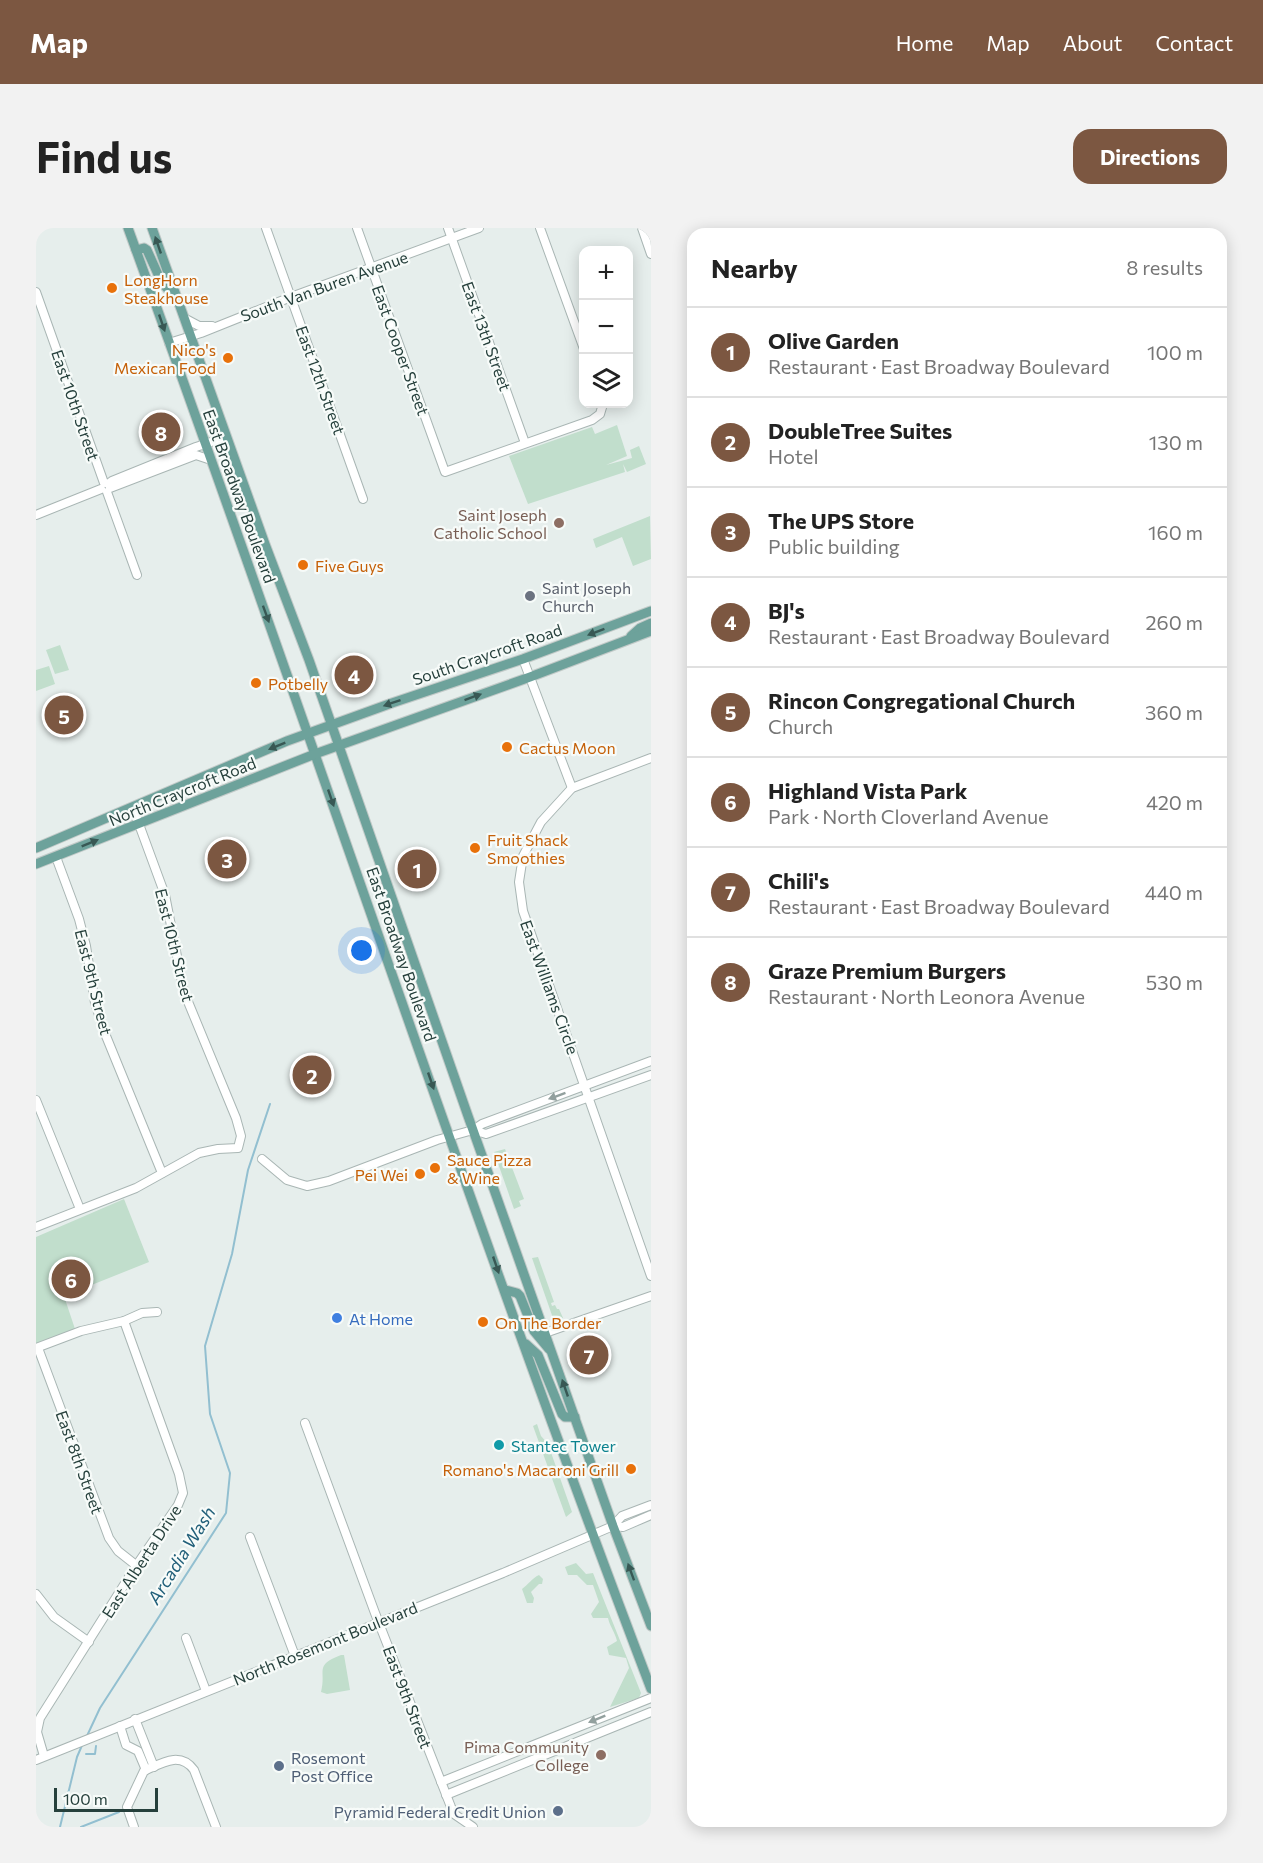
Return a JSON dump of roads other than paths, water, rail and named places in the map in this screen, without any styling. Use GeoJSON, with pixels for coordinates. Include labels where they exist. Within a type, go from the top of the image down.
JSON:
{"type":"FeatureCollection","features":[{"type":"Feature","properties":{"kind":"main road","name":"East Broadway Boulevard"},"geometry":{"type":"LineString","coordinates":[[128,228],[592,1536],[651,1689]]}},
{"type":"Feature","properties":{"kind":"main road","name":"East Broadway Boulevard"},"geometry":{"type":"LineString","coordinates":[[152,228],[332,725],[613,1526],[651,1626]]}},
{"type":"Feature","properties":{"kind":"main road"},"geometry":{"type":"LineString","coordinates":[[136,250],[144,248],[147,250],[161,281],[178,301]]}},
{"type":"Feature","properties":{"kind":"main road","name":"South Craycroft Road"},"geometry":{"type":"LineString","coordinates":[[332,725],[523,659],[651,611]]}},
{"type":"Feature","properties":{"kind":"main road"},"geometry":{"type":"LineString","coordinates":[[627,640],[640,628],[651,623]]}},
{"type":"Feature","properties":{"kind":"main road","name":"South Craycroft Road"},"geometry":{"type":"LineString","coordinates":[[339,745],[651,631]]}},
{"type":"Feature","properties":{"kind":"main road","name":"North Craycroft Road"},"geometry":{"type":"LineString","coordinates":[[36,848],[234,763],[332,725]]}},
{"type":"Feature","properties":{"kind":"main road","name":"North Craycroft Road"},"geometry":{"type":"LineString","coordinates":[[36,864],[339,745]]}},
{"type":"Feature","properties":{"kind":"main road"},"geometry":{"type":"LineString","coordinates":[[505,1290],[518,1293],[534,1331],[552,1353]]}},
{"type":"Feature","properties":{"kind":"main road"},"geometry":{"type":"LineString","coordinates":[[524,1343],[538,1355],[561,1414],[565,1417],[575,1417]]}},
{"type":"Feature","properties":{"kind":"street","name":"East 12th Street"},"geometry":{"type":"LineString","coordinates":[[266,228],[363,499]]}},
{"type":"Feature","properties":{"kind":"street","name":"East Cooper Street"},"geometry":{"type":"LineString","coordinates":[[357,228],[445,472],[525,443]]}},
{"type":"Feature","properties":{"kind":"street","name":"East 13th Street"},"geometry":{"type":"LineString","coordinates":[[448,228],[525,443]]}},
{"type":"Feature","properties":{"kind":"street","name":"South Van Buren Avenue"},"geometry":{"type":"LineString","coordinates":[[169,343],[479,228]]}},
{"type":"Feature","properties":{"kind":"street"},"geometry":{"type":"LineString","coordinates":[[540,228],[579,335]]}},
{"type":"Feature","properties":{"kind":"street"},"geometry":{"type":"LineString","coordinates":[[642,228],[651,254]]}},
{"type":"Feature","properties":{"kind":"street","name":"East 10th Street"},"geometry":{"type":"LineString","coordinates":[[36,292],[137,575]]}},
{"type":"Feature","properties":{"kind":"street"},"geometry":{"type":"LineString","coordinates":[[184,317],[199,326],[219,325]]}},
{"type":"Feature","properties":{"kind":"street"},"geometry":{"type":"LineString","coordinates":[[525,443],[592,420],[600,414],[602,408]]}},
{"type":"Feature","properties":{"kind":"street"},"geometry":{"type":"LineString","coordinates":[[36,515],[226,437]]}},
{"type":"Feature","properties":{"kind":"street"},"geometry":{"type":"LineString","coordinates":[[176,459],[196,455],[211,460]]}},
{"type":"Feature","properties":{"kind":"street"},"geometry":{"type":"LineString","coordinates":[[523,659],[572,788]]}},
{"type":"Feature","properties":{"kind":"street","name":"East Williams Circle"},"geometry":{"type":"LineString","coordinates":[[651,758],[572,788],[542,822],[523,856],[519,882],[523,911],[651,1275]]}},
{"type":"Feature","properties":{"kind":"street","name":"East 10th Street"},"geometry":{"type":"LineString","coordinates":[[133,808],[165,895],[184,992],[236,1118],[241,1136],[238,1148],[199,1153],[162,1173]]}},
{"type":"Feature","properties":{"kind":"street","name":"East 9th Street"},"geometry":{"type":"LineString","coordinates":[[56,857],[79,919],[95,1002],[106,1036],[162,1173]]}},
{"type":"Feature","properties":{"kind":"street"},"geometry":{"type":"LineString","coordinates":[[262,1159],[287,1180],[307,1186],[329,1181],[450,1136],[473,1130],[482,1124],[651,1061]]}},
{"type":"Feature","properties":{"kind":"street"},"geometry":{"type":"LineString","coordinates":[[473,1130],[486,1134],[651,1075]]}},
{"type":"Feature","properties":{"kind":"street"},"geometry":{"type":"LineString","coordinates":[[36,1100],[80,1209]]}},
{"type":"Feature","properties":{"kind":"street"},"geometry":{"type":"LineString","coordinates":[[36,1227],[136,1188],[162,1173]]}},
{"type":"Feature","properties":{"kind":"street"},"geometry":{"type":"LineString","coordinates":[[545,1333],[651,1296]]}},
{"type":"Feature","properties":{"kind":"street"},"geometry":{"type":"LineString","coordinates":[[37,1348],[81,1331],[124,1321],[142,1313],[157,1312]]}},
{"type":"Feature","properties":{"kind":"street","name":"East Alberta Drive"},"geometry":{"type":"LineString","coordinates":[[40,1758],[38,1717],[178,1505],[183,1492],[179,1474],[124,1321]]}},
{"type":"Feature","properties":{"kind":"street","name":"East 8th Street"},"geometry":{"type":"LineString","coordinates":[[37,1348],[109,1538],[118,1551],[137,1566]]}},
{"type":"Feature","properties":{"kind":"street","name":"East 9th Street"},"geometry":{"type":"LineString","coordinates":[[305,1423],[378,1622],[454,1814],[473,1827]]}},
{"type":"Feature","properties":{"kind":"street"},"geometry":{"type":"LineString","coordinates":[[613,1526],[622,1516],[651,1505]]}},
{"type":"Feature","properties":{"kind":"street"},"geometry":{"type":"LineString","coordinates":[[613,1526],[623,1527],[651,1515]]}},
{"type":"Feature","properties":{"kind":"street","name":"North Rosemont Boulevard"},"geometry":{"type":"LineString","coordinates":[[40,1758],[613,1526]]}},
{"type":"Feature","properties":{"kind":"street"},"geometry":{"type":"LineString","coordinates":[[250,1537],[295,1656]]}},
{"type":"Feature","properties":{"kind":"street"},"geometry":{"type":"LineString","coordinates":[[36,1594],[60,1622],[89,1642]]}},
{"type":"Feature","properties":{"kind":"street"},"geometry":{"type":"LineString","coordinates":[[186,1638],[206,1691]]}},
{"type":"Feature","properties":{"kind":"street"},"geometry":{"type":"LineString","coordinates":[[441,1782],[651,1698]]}},
{"type":"Feature","properties":{"kind":"street"},"geometry":{"type":"LineString","coordinates":[[447,1795],[651,1712]]}},
{"type":"Feature","properties":{"kind":"street"},"geometry":{"type":"LineString","coordinates":[[135,1719],[154,1767]]}},
{"type":"Feature","properties":{"kind":"street"},"geometry":{"type":"LineString","coordinates":[[120,1726],[126,1745],[138,1751],[146,1770]]}},
{"type":"Feature","properties":{"kind":"street"},"geometry":{"type":"LineString","coordinates":[[133,1748],[145,1744]]}},
{"type":"Feature","properties":{"kind":"street"},"geometry":{"type":"LineString","coordinates":[[134,1827],[127,1807],[146,1770],[177,1759],[187,1759],[194,1770],[216,1827]]}},
{"type":"Feature","properties":{"kind":"waterway","name":"Arcadia Wash"},"geometry":{"type":"LineString","coordinates":[[86,1738],[100,1708],[226,1513],[230,1473],[210,1414],[205,1346],[232,1254],[248,1170],[270,1104]]}},
{"type":"Feature","properties":{"kind":"waterway","name":"Arcadia Wash"},"geometry":{"type":"LineString","coordinates":[[60,1827],[77,1757],[83,1743]]}},
{"type":"Feature","properties":{"kind":"waterway"},"geometry":{"type":"LineString","coordinates":[[86,1754],[95,1754],[96,1746]]}},
{"type":"Feature","properties":{"kind":"waterway"},"geometry":{"type":"LineString","coordinates":[[81,1827],[119,1812]]}},
{"type":"Feature","properties":{"kind":"place","name":"LongHorn Steakhouse"},"geometry":{"type":"Point","coordinates":[112,288]}},
{"type":"Feature","properties":{"kind":"place","name":"Nico's Mexican Food"},"geometry":{"type":"Point","coordinates":[228,358]}},
{"type":"Feature","properties":{"kind":"place","name":"Graze Premium Burgers"},"geometry":{"type":"Point","coordinates":[161,432]}},
{"type":"Feature","properties":{"kind":"place","name":"Saint Joseph Catholic School"},"geometry":{"type":"Point","coordinates":[559,523]}},
{"type":"Feature","properties":{"kind":"place","name":"Five Guys"},"geometry":{"type":"Point","coordinates":[303,565]}},
{"type":"Feature","properties":{"kind":"place","name":"Saint Joseph Church"},"geometry":{"type":"Point","coordinates":[530,596]}},
{"type":"Feature","properties":{"kind":"place","name":"BJ's"},"geometry":{"type":"Point","coordinates":[354,675]}},
{"type":"Feature","properties":{"kind":"place","name":"Potbelly"},"geometry":{"type":"Point","coordinates":[256,683]}},
{"type":"Feature","properties":{"kind":"place","name":"Rincon Congregational Church"},"geometry":{"type":"Point","coordinates":[64,715]}},
{"type":"Feature","properties":{"kind":"place","name":"Cactus Moon"},"geometry":{"type":"Point","coordinates":[507,747]}},
{"type":"Feature","properties":{"kind":"place","name":"Fruit Shack Smoothies"},"geometry":{"type":"Point","coordinates":[475,848]}},
{"type":"Feature","properties":{"kind":"place","name":"The UPS Store"},"geometry":{"type":"Point","coordinates":[227,859]}},
{"type":"Feature","properties":{"kind":"place","name":"Olive Garden"},"geometry":{"type":"Point","coordinates":[417,869]}},
{"type":"Feature","properties":{"kind":"place","name":"DoubleTree Suites"},"geometry":{"type":"Point","coordinates":[312,1075]}},
{"type":"Feature","properties":{"kind":"place","name":"Sauce Pizza & Wine"},"geometry":{"type":"Point","coordinates":[435,1168]}},
{"type":"Feature","properties":{"kind":"place","name":"Pei Wei"},"geometry":{"type":"Point","coordinates":[420,1174]}},
{"type":"Feature","properties":{"kind":"place","name":"Highland Vista Park"},"geometry":{"type":"Point","coordinates":[71,1279]}},
{"type":"Feature","properties":{"kind":"place","name":"At Home"},"geometry":{"type":"Point","coordinates":[337,1318]}},
{"type":"Feature","properties":{"kind":"place","name":"On The Border"},"geometry":{"type":"Point","coordinates":[483,1322]}},
{"type":"Feature","properties":{"kind":"place","name":"Chili's"},"geometry":{"type":"Point","coordinates":[589,1355]}},
{"type":"Feature","properties":{"kind":"place","name":"Stantec Tower"},"geometry":{"type":"Point","coordinates":[499,1445]}},
{"type":"Feature","properties":{"kind":"place","name":"Romano's Macaroni Grill"},"geometry":{"type":"Point","coordinates":[631,1469]}},
{"type":"Feature","properties":{"kind":"place","name":"Pima Community College"},"geometry":{"type":"Point","coordinates":[601,1755]}},
{"type":"Feature","properties":{"kind":"place","name":"Rosemont Post Office"},"geometry":{"type":"Point","coordinates":[279,1766]}},
{"type":"Feature","properties":{"kind":"place","name":"Pyramid Federal Credit Union"},"geometry":{"type":"Point","coordinates":[558,1811]}}]}
